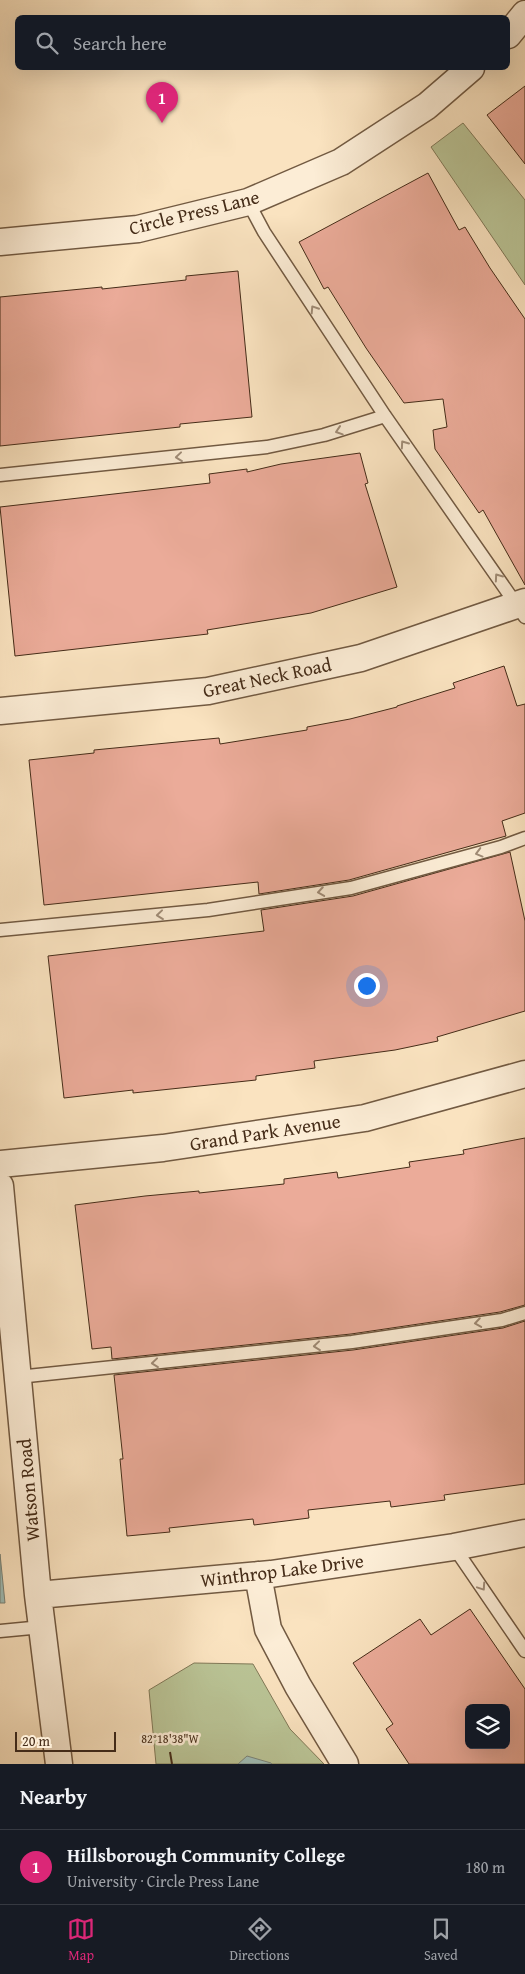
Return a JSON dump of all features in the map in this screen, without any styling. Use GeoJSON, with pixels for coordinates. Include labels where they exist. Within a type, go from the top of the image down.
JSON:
{"type":"FeatureCollection","features":[{"type":"Feature","properties":{"kind":"street"},"geometry":{"type":"LineString","coordinates":[[510,33],[525,14]]}},
{"type":"Feature","properties":{"kind":"street","name":"Circle Press Lane"},"geometry":{"type":"LineString","coordinates":[[0,242],[138,229],[248,202],[341,162],[427,106],[469,70]]}},
{"type":"Feature","properties":{"kind":"street","name":"Great Neck Road"},"geometry":{"type":"LineString","coordinates":[[0,711],[208,691],[361,658],[522,608]]}},
{"type":"Feature","properties":{"kind":"street","name":"Grand Park Avenue"},"geometry":{"type":"LineString","coordinates":[[0,1164],[163,1148],[365,1118],[525,1074]]}},
{"type":"Feature","properties":{"kind":"street","name":"Watson Road"},"geometry":{"type":"LineString","coordinates":[[0,1186],[38,1595],[59,1764]]}},
{"type":"Feature","properties":{"kind":"street","name":"Winthrop Lake Drive"},"geometry":{"type":"LineString","coordinates":[[38,1595],[258,1575],[454,1547],[525,1533]]}},
{"type":"Feature","properties":{"kind":"street"},"geometry":{"type":"LineString","coordinates":[[258,1575],[268,1629],[298,1686],[345,1764]]}},
{"type":"Feature","properties":{"kind":"lane"},"geometry":{"type":"LineString","coordinates":[[248,202],[264,232],[385,416],[522,608]]}},
{"type":"Feature","properties":{"kind":"lane"},"geometry":{"type":"LineString","coordinates":[[0,475],[267,447],[324,435],[385,416]]}},
{"type":"Feature","properties":{"kind":"lane"},"geometry":{"type":"LineString","coordinates":[[0,930],[208,910],[351,888],[501,847],[525,838]]}},
{"type":"Feature","properties":{"kind":"lane"},"geometry":{"type":"LineString","coordinates":[[18,1377],[352,1342],[502,1320],[525,1313]]}},
{"type":"Feature","properties":{"kind":"lane"},"geometry":{"type":"LineString","coordinates":[[454,1547],[525,1651]]}},
{"type":"Feature","properties":{"kind":"lane"},"geometry":{"type":"LineString","coordinates":[[0,1631],[42,1628]]}},
{"type":"Feature","properties":{"kind":"green space"},"geometry":{"type":"Polygon","coordinates":[[[463,123],[525,200],[525,285],[431,147],[463,123]]]}},
{"type":"Feature","properties":{"kind":"green space"},"geometry":{"type":"Polygon","coordinates":[[[194,1663],[253,1664],[290,1729],[324,1764],[156,1764],[149,1690],[194,1663]]]}},
{"type":"Feature","properties":{"kind":"water"},"geometry":{"type":"Polygon","coordinates":[[[0,1554],[5,1603],[0,1603],[0,1554]]]}},
{"type":"Feature","properties":{"kind":"water"},"geometry":{"type":"Polygon","coordinates":[[[247,1756],[271,1763],[272,1764],[238,1764],[247,1756]]]}},
{"type":"Feature","properties":{"kind":"building"},"geometry":{"type":"Polygon","coordinates":[[[525,86],[525,164],[487,115],[525,86]]]}},
{"type":"Feature","properties":{"kind":"building"},"geometry":{"type":"Polygon","coordinates":[[[428,173],[459,230],[465,227],[525,319],[525,585],[483,510],[479,513],[435,449],[433,430],[447,427],[443,399],[404,403],[366,348],[328,287],[324,289],[299,242],[428,173]]]}},
{"type":"Feature","properties":{"kind":"building"},"geometry":{"type":"Polygon","coordinates":[[[238,271],[252,417],[180,424],[180,427],[0,446],[0,297],[186,280],[186,276],[238,271]]]}},
{"type":"Feature","properties":{"kind":"building"},"geometry":{"type":"Polygon","coordinates":[[[360,453],[368,483],[365,484],[397,587],[311,613],[207,630],[208,634],[15,656],[0,507],[210,483],[209,474],[247,469],[247,472],[281,464],[360,453]]]}},
{"type":"Feature","properties":{"kind":"building"},"geometry":{"type":"Polygon","coordinates":[[[504,666],[517,706],[525,704],[525,813],[502,821],[506,836],[349,880],[259,894],[258,882],[44,905],[29,760],[94,753],[94,750],[219,738],[220,744],[307,730],[307,727],[350,719],[397,707],[455,688],[453,683],[504,666]]]}},
{"type":"Feature","properties":{"kind":"building"},"geometry":{"type":"Polygon","coordinates":[[[510,852],[525,921],[525,1011],[437,1037],[438,1041],[395,1050],[314,1061],[315,1068],[256,1076],[256,1080],[133,1093],[133,1090],[64,1098],[48,956],[264,931],[261,910],[353,896],[510,852]]]}},
{"type":"Feature","properties":{"kind":"building"},"geometry":{"type":"Polygon","coordinates":[[[525,1138],[525,1305],[500,1312],[351,1334],[112,1359],[111,1347],[92,1349],[75,1205],[145,1196],[199,1191],[199,1193],[284,1184],[284,1179],[337,1172],[338,1178],[410,1167],[409,1162],[464,1154],[463,1150],[525,1138]]]}},
{"type":"Feature","properties":{"kind":"building"},"geometry":{"type":"Polygon","coordinates":[[[525,1321],[525,1484],[444,1495],[445,1500],[391,1507],[390,1501],[308,1510],[309,1518],[254,1525],[253,1519],[169,1528],[170,1532],[127,1536],[120,1459],[123,1459],[114,1375],[353,1350],[503,1328],[525,1321]]]}},
{"type":"Feature","properties":{"kind":"building"},"geometry":{"type":"Polygon","coordinates":[[[470,1609],[525,1689],[525,1764],[409,1764],[386,1729],[393,1724],[353,1663],[420,1619],[431,1635],[470,1609]]]}},
{"type":"Feature","properties":{"kind":"place","name":"Hillsborough Community College"},"geometry":{"type":"Point","coordinates":[162,123]}}]}
